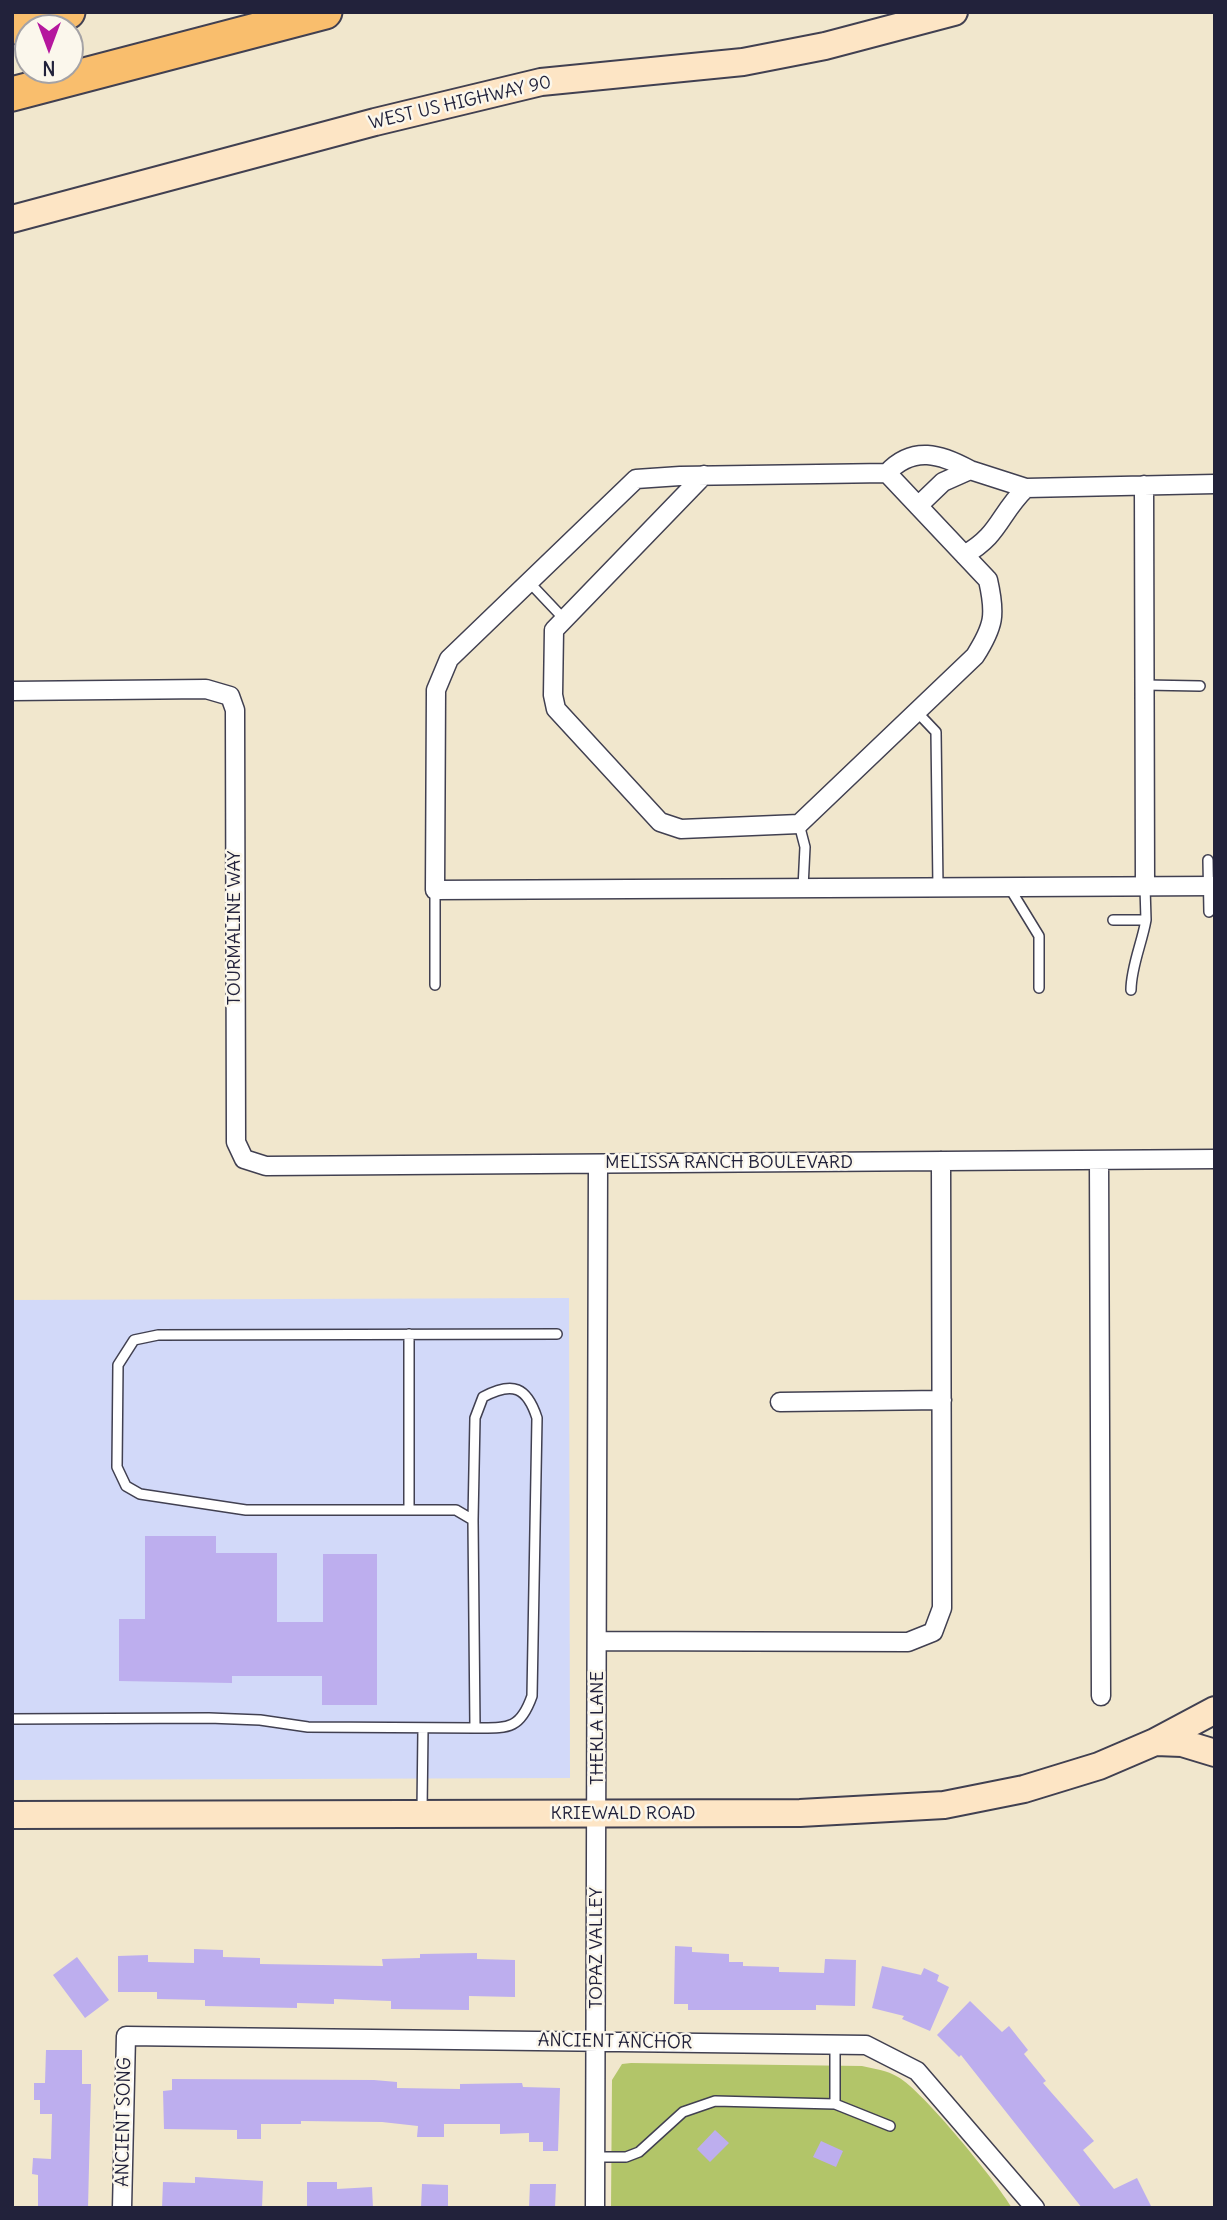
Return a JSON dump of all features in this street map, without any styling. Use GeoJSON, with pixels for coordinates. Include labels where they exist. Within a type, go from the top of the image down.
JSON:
{"type":"FeatureCollection","features":[{"type":"Feature","properties":{"kind":"highway"},"geometry":{"type":"LineString","coordinates":[[12,27],[68,12]]}},
{"type":"Feature","properties":{"kind":"highway"},"geometry":{"type":"LineString","coordinates":[[12,94],[325,12]]}},
{"type":"Feature","properties":{"kind":"street","name":"WEST US HIGHWAY 90"},"geometry":{"type":"LineString","coordinates":[[12,219],[361,125],[541,82],[743,62],[825,46],[954,12]]}},
{"type":"Feature","properties":{"kind":"street"},"geometry":{"type":"LineString","coordinates":[[887,473],[897,461],[920,455],[945,456],[970,470],[1026,488],[1215,484]]}},
{"type":"Feature","properties":{"kind":"street"},"geometry":{"type":"LineString","coordinates":[[918,506],[943,482],[970,470]]}},
{"type":"Feature","properties":{"kind":"street"},"geometry":{"type":"LineString","coordinates":[[705,475],[554,630],[553,695],[556,709],[660,822],[681,829],[799,824],[975,656],[992,629],[994,603],[988,580],[887,473],[705,475],[635,479],[449,659],[436,690],[435,890],[1212,886]]}},
{"type":"Feature","properties":{"kind":"street"},"geometry":{"type":"LineString","coordinates":[[1144,485],[1145,887]]}},
{"type":"Feature","properties":{"kind":"street"},"geometry":{"type":"LineString","coordinates":[[964,555],[984,544],[998,528],[1009,505],[1026,488]]}},
{"type":"Feature","properties":{"kind":"street","name":"TOURMALINE WAY"},"geometry":{"type":"LineString","coordinates":[[12,691],[206,689],[230,696],[235,710],[236,1142],[244,1160]]}},
{"type":"Feature","properties":{"kind":"street","name":"MELISSA RANCH BOULEVARD"},"geometry":{"type":"LineString","coordinates":[[244,1160],[266,1166],[1215,1159]]}},
{"type":"Feature","properties":{"kind":"street"},"geometry":{"type":"LineString","coordinates":[[1099,1160],[1101,1696]]}},
{"type":"Feature","properties":{"kind":"street"},"geometry":{"type":"LineString","coordinates":[[598,1641],[908,1642],[933,1632],[942,1608],[941,1161]]}},
{"type":"Feature","properties":{"kind":"street","name":"THEKLA LANE"},"geometry":{"type":"LineString","coordinates":[[598,1164],[598,1814]]}},
{"type":"Feature","properties":{"kind":"street"},"geometry":{"type":"LineString","coordinates":[[780,1402],[942,1400]]}},
{"type":"Feature","properties":{"kind":"street","name":"KRIEWALD ROAD"},"geometry":{"type":"LineString","coordinates":[[12,1815],[800,1814],[944,1805],[1024,1789],[1099,1766],[1155,1742],[1215,1710]]}},
{"type":"Feature","properties":{"kind":"street"},"geometry":{"type":"LineString","coordinates":[[1155,1742],[1182,1743],[1215,1753]]}},
{"type":"Feature","properties":{"kind":"street","name":"TOPAZ VALLEY"},"geometry":{"type":"LineString","coordinates":[[595,2208],[598,1814]]}},
{"type":"Feature","properties":{"kind":"street","name":"ANCIENT ANCHOR"},"geometry":{"type":"LineString","coordinates":[[126,2036],[866,2045],[917,2071],[1035,2208]]}},
{"type":"Feature","properties":{"kind":"street","name":"ANCIENT SONG"},"geometry":{"type":"LineString","coordinates":[[122,2208],[126,2036]]}},
{"type":"Feature","properties":{"kind":"lane"},"geometry":{"type":"LineString","coordinates":[[528,582],[564,619]]}},
{"type":"Feature","properties":{"kind":"lane"},"geometry":{"type":"LineString","coordinates":[[1145,685],[1200,686]]}},
{"type":"Feature","properties":{"kind":"lane"},"geometry":{"type":"LineString","coordinates":[[917,712],[936,732],[938,888]]}},
{"type":"Feature","properties":{"kind":"lane"},"geometry":{"type":"LineString","coordinates":[[799,824],[805,847],[803,888]]}},
{"type":"Feature","properties":{"kind":"lane"},"geometry":{"type":"LineString","coordinates":[[1208,860],[1212,886],[1209,912]]}},
{"type":"Feature","properties":{"kind":"lane"},"geometry":{"type":"LineString","coordinates":[[1009,887],[1039,936],[1039,988]]}},
{"type":"Feature","properties":{"kind":"lane"},"geometry":{"type":"LineString","coordinates":[[1131,990],[1131,977],[1146,920],[1145,887]]}},
{"type":"Feature","properties":{"kind":"lane"},"geometry":{"type":"LineString","coordinates":[[435,890],[435,985]]}},
{"type":"Feature","properties":{"kind":"lane"},"geometry":{"type":"LineString","coordinates":[[1113,920],[1146,920]]}},
{"type":"Feature","properties":{"kind":"lane"},"geometry":{"type":"LineString","coordinates":[[409,1510],[410,1334]]}},
{"type":"Feature","properties":{"kind":"lane"},"geometry":{"type":"LineString","coordinates":[[473,1520],[456,1510],[246,1510],[140,1494],[126,1486],[117,1467],[118,1365],[134,1340],[158,1335],[557,1334]]}},
{"type":"Feature","properties":{"kind":"lane"},"geometry":{"type":"LineString","coordinates":[[12,1719],[209,1718],[260,1720],[308,1727],[423,1729],[508,1728],[525,1717],[532,1696],[537,1418],[530,1398],[519,1389],[499,1388],[483,1397],[475,1418],[475,1728]]}},
{"type":"Feature","properties":{"kind":"lane"},"geometry":{"type":"LineString","coordinates":[[422,1814],[423,1729]]}},
{"type":"Feature","properties":{"kind":"lane"},"geometry":{"type":"LineString","coordinates":[[835,2044],[835,2104]]}},
{"type":"Feature","properties":{"kind":"lane"},"geometry":{"type":"LineString","coordinates":[[596,2157],[626,2157],[639,2152],[683,2112],[699,2104],[715,2101],[835,2104],[890,2126]]}},
{"type":"Feature","properties":{"kind":"shaded area"},"geometry":{"type":"Polygon","coordinates":[[[569,1298],[570,1778],[12,1780],[12,1300],[569,1298]]]}},
{"type":"Feature","properties":{"kind":"green space"},"geometry":{"type":"Polygon","coordinates":[[[622,2064],[862,2066],[889,2073],[909,2086],[941,2117],[1012,2208],[611,2208],[612,2080],[622,2064]]]}},
{"type":"Feature","properties":{"kind":"building"},"geometry":{"type":"Polygon","coordinates":[[[145,1536],[216,1536],[216,1553],[277,1553],[277,1622],[323,1622],[323,1554],[377,1554],[377,1705],[322,1705],[322,1676],[232,1676],[232,1683],[119,1681],[119,1619],[145,1619],[145,1536]]]}},
{"type":"Feature","properties":{"kind":"building"},"geometry":{"type":"Polygon","coordinates":[[[675,1946],[692,1947],[692,1952],[729,1954],[729,1962],[743,1962],[743,1966],[779,1967],[779,1972],[824,1973],[825,1959],[856,1960],[855,2006],[816,2005],[816,2010],[688,2010],[688,2004],[674,2004],[675,1946]]]}},
{"type":"Feature","properties":{"kind":"building"},"geometry":{"type":"Polygon","coordinates":[[[194,1949],[223,1950],[223,1957],[260,1958],[260,1964],[383,1966],[382,1959],[420,1958],[420,1954],[477,1953],[477,1959],[515,1960],[515,1997],[469,1996],[469,2010],[391,2009],[391,2001],[334,1999],[334,2004],[297,2003],[297,2008],[205,2006],[205,2000],[157,1999],[157,1992],[118,1992],[118,1956],[148,1955],[148,1962],[194,1963],[194,1949]]]}},
{"type":"Feature","properties":{"kind":"building"},"geometry":{"type":"Polygon","coordinates":[[[77,1957],[109,2000],[85,2018],[53,1975],[77,1957]]]}},
{"type":"Feature","properties":{"kind":"building"},"geometry":{"type":"Polygon","coordinates":[[[882,1966],[921,1975],[924,1968],[939,1975],[937,1981],[949,1987],[930,2031],[902,2019],[904,2016],[872,2008],[882,1966]]]}},
{"type":"Feature","properties":{"kind":"building"},"geometry":{"type":"Polygon","coordinates":[[[970,2001],[1002,2032],[1009,2026],[1028,2050],[1024,2054],[1046,2081],[1043,2083],[1094,2141],[1083,2150],[1114,2189],[1137,2178],[1152,2208],[1082,2208],[961,2055],[959,2057],[937,2035],[970,2001]]]}},
{"type":"Feature","properties":{"kind":"building"},"geometry":{"type":"Polygon","coordinates":[[[46,2050],[82,2050],[82,2084],[91,2084],[88,2208],[38,2208],[38,2175],[32,2174],[33,2158],[51,2159],[52,2114],[40,2114],[40,2100],[34,2100],[34,2083],[45,2083],[46,2050]]]}},
{"type":"Feature","properties":{"kind":"building"},"geometry":{"type":"Polygon","coordinates":[[[172,2079],[374,2080],[397,2082],[397,2088],[460,2089],[460,2084],[522,2083],[523,2087],[560,2088],[558,2151],[543,2151],[543,2142],[529,2142],[529,2133],[500,2134],[500,2124],[444,2124],[444,2137],[417,2137],[418,2126],[382,2122],[301,2121],[301,2124],[261,2124],[261,2139],[237,2139],[237,2130],[164,2129],[163,2091],[172,2090],[172,2079]]]}},
{"type":"Feature","properties":{"kind":"building"},"geometry":{"type":"Polygon","coordinates":[[[715,2130],[729,2143],[710,2162],[697,2149],[715,2130]]]}},
{"type":"Feature","properties":{"kind":"building"},"geometry":{"type":"Polygon","coordinates":[[[821,2141],[843,2151],[836,2167],[813,2157],[821,2141]]]}},
{"type":"Feature","properties":{"kind":"building"},"geometry":{"type":"Polygon","coordinates":[[[195,2177],[263,2181],[262,2208],[162,2208],[163,2182],[195,2183],[195,2177]]]}},
{"type":"Feature","properties":{"kind":"building"},"geometry":{"type":"Polygon","coordinates":[[[307,2182],[337,2182],[337,2189],[372,2187],[373,2208],[307,2208],[307,2182]]]}},
{"type":"Feature","properties":{"kind":"building"},"geometry":{"type":"Polygon","coordinates":[[[422,2184],[448,2185],[448,2208],[421,2208],[422,2184]]]}},
{"type":"Feature","properties":{"kind":"building"},"geometry":{"type":"Polygon","coordinates":[[[530,2184],[556,2184],[555,2208],[529,2208],[530,2184]]]}}]}
